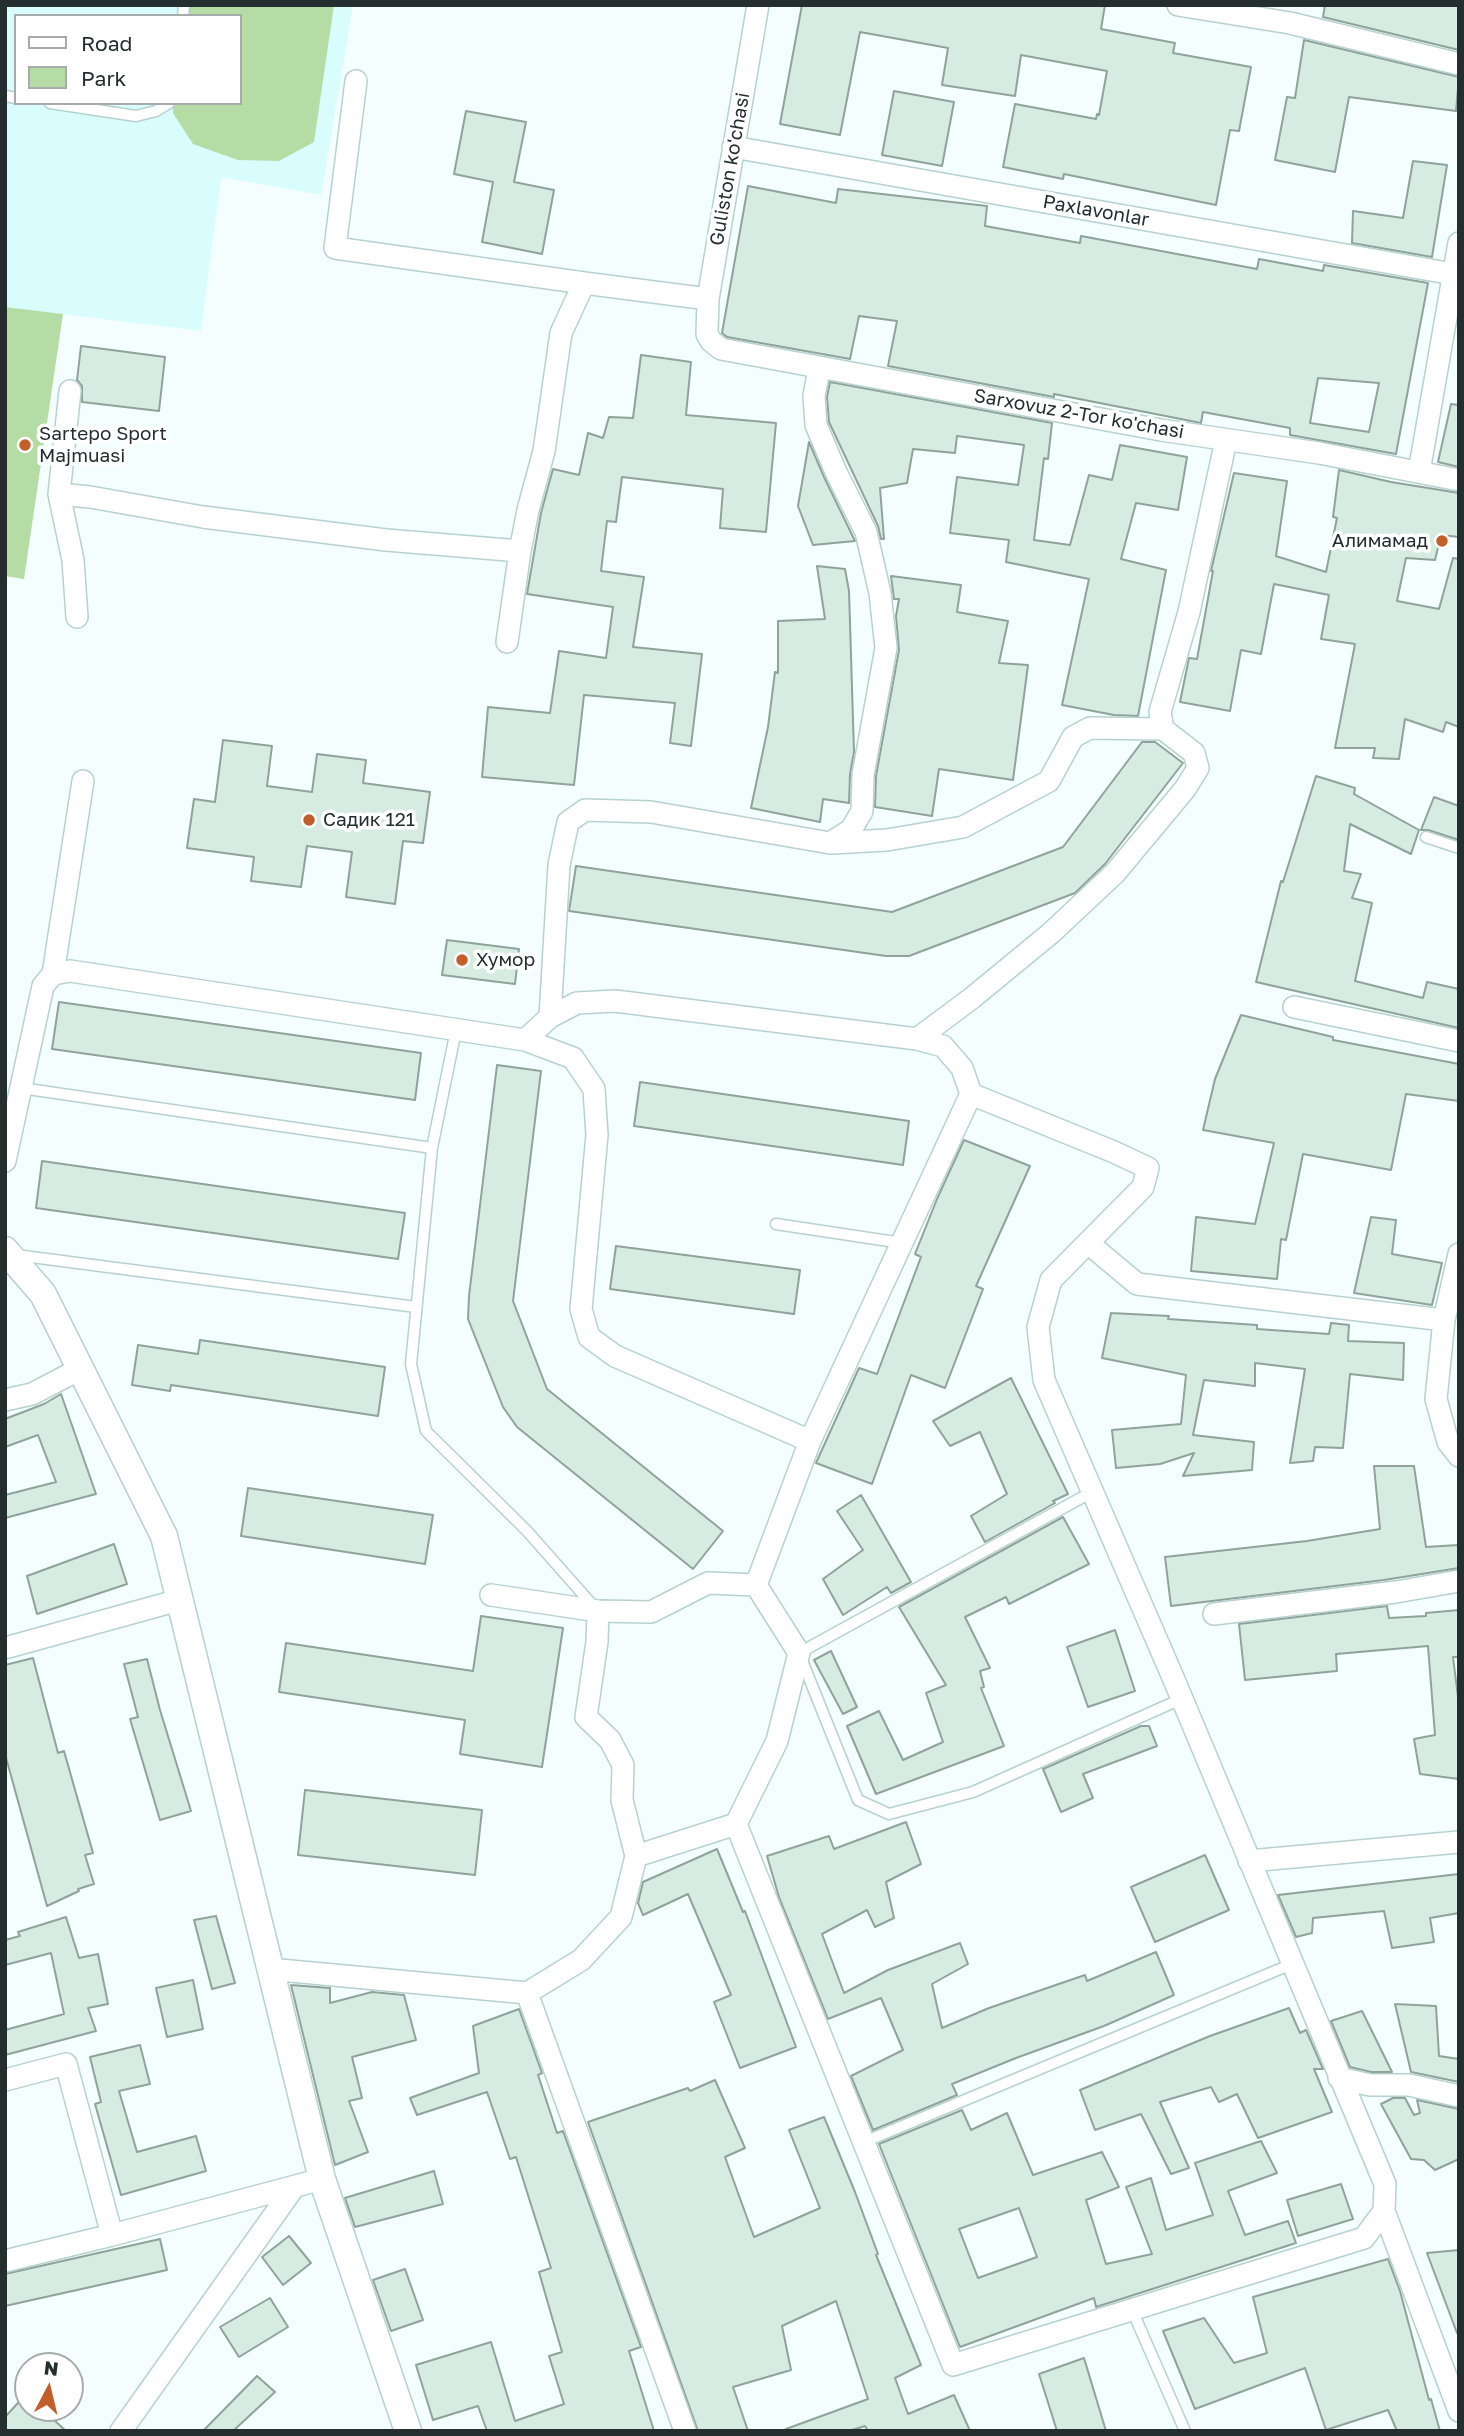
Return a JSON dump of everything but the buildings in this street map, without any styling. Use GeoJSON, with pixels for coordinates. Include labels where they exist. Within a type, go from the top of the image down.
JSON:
{"type":"FeatureCollection","features":[{"type":"Feature","properties":{"kind":"street","name":"Guliston ko'chasi"},"geometry":{"type":"LineString","coordinates":[[707,334],[708,299],[758,5]]}},
{"type":"Feature","properties":{"kind":"street"},"geometry":{"type":"LineString","coordinates":[[1178,5],[1290,23],[1459,64]]}},
{"type":"Feature","properties":{"kind":"street"},"geometry":{"type":"LineString","coordinates":[[356,81],[335,248],[708,299]]}},
{"type":"Feature","properties":{"kind":"street","name":"Paxlavonlar"},"geometry":{"type":"LineString","coordinates":[[733,147],[1456,275]]}},
{"type":"Feature","properties":{"kind":"street"},"geometry":{"type":"LineString","coordinates":[[1419,472],[1456,275],[1459,243]]}},
{"type":"Feature","properties":{"kind":"street"},"geometry":{"type":"LineString","coordinates":[[507,642],[520,551],[544,451],[561,333],[584,283]]}},
{"type":"Feature","properties":{"kind":"street","name":"Sarxovuz 2-Tor ko'chasi"},"geometry":{"type":"LineString","coordinates":[[707,334],[711,341],[722,349],[820,369],[1459,480]]}},
{"type":"Feature","properties":{"kind":"street"},"geometry":{"type":"LineString","coordinates":[[820,369],[814,396],[816,425],[866,532],[880,593],[887,648],[863,775],[862,811],[851,830],[830,843]]}},
{"type":"Feature","properties":{"kind":"street"},"geometry":{"type":"LineString","coordinates":[[70,391],[59,494],[73,560],[77,617]]}},
{"type":"Feature","properties":{"kind":"street"},"geometry":{"type":"LineString","coordinates":[[1163,729],[1160,712],[1189,612],[1226,440]]}},
{"type":"Feature","properties":{"kind":"street"},"geometry":{"type":"LineString","coordinates":[[59,494],[203,517],[386,540],[520,551]]}},
{"type":"Feature","properties":{"kind":"street"},"geometry":{"type":"LineString","coordinates":[[550,1017],[559,865],[568,822],[584,810],[650,812],[830,843],[887,840],[963,827],[1049,781],[1073,737],[1090,728],[1163,729],[1194,752],[1198,768],[1185,789],[1115,873],[1051,933],[917,1039]]}},
{"type":"Feature","properties":{"kind":"street"},"geometry":{"type":"LineString","coordinates":[[5,1161],[43,986],[53,974],[83,781]]}},
{"type":"Feature","properties":{"kind":"street"},"geometry":{"type":"LineString","coordinates":[[53,974],[70,971],[525,1040],[573,1058],[594,1088],[597,1135],[581,1309],[589,1337],[615,1356],[810,1441]]}},
{"type":"Feature","properties":{"kind":"street"},"geometry":{"type":"LineString","coordinates":[[525,1040],[550,1017],[577,1003],[615,1001],[917,1039],[943,1046],[962,1068],[971,1094],[810,1441],[756,1585]]}},
{"type":"Feature","properties":{"kind":"street"},"geometry":{"type":"LineString","coordinates":[[1294,1007],[1459,1041]]}},
{"type":"Feature","properties":{"kind":"street"},"geometry":{"type":"LineString","coordinates":[[971,1094],[1148,1168],[1143,1187],[1051,1280],[1038,1327],[1044,1380],[1385,2184],[1384,2211],[1459,2411]]}},
{"type":"Feature","properties":{"kind":"street"},"geometry":{"type":"LineString","coordinates":[[1088,1243],[1137,1284],[1444,1320]]}},
{"type":"Feature","properties":{"kind":"street"},"geometry":{"type":"LineString","coordinates":[[7,1253],[43,1294],[164,1536],[322,2179],[408,2431]]}},
{"type":"Feature","properties":{"kind":"street"},"geometry":{"type":"LineString","coordinates":[[1459,1254],[1444,1320],[1436,1399],[1448,1441],[1459,1456]]}},
{"type":"Feature","properties":{"kind":"street"},"geometry":{"type":"LineString","coordinates":[[5,1400],[33,1394],[80,1369]]}},
{"type":"Feature","properties":{"kind":"street"},"geometry":{"type":"LineString","coordinates":[[1214,1614],[1396,1592],[1459,1581]]}},
{"type":"Feature","properties":{"kind":"street"},"geometry":{"type":"LineString","coordinates":[[491,1595],[598,1611],[651,1612],[708,1583],[756,1585]]}},
{"type":"Feature","properties":{"kind":"street"},"geometry":{"type":"LineString","coordinates":[[636,1856],[736,1824],[777,1741],[799,1653],[756,1585]]}},
{"type":"Feature","properties":{"kind":"street"},"geometry":{"type":"LineString","coordinates":[[5,1648],[179,1600]]}},
{"type":"Feature","properties":{"kind":"street"},"geometry":{"type":"LineString","coordinates":[[269,1969],[527,1993],[581,1960],[621,1917],[636,1856],[622,1800],[624,1765],[610,1740],[586,1717],[597,1642],[598,1611]]}},
{"type":"Feature","properties":{"kind":"street"},"geometry":{"type":"LineString","coordinates":[[736,1824],[953,2365],[1364,2238],[1384,2211]]}},
{"type":"Feature","properties":{"kind":"street"},"geometry":{"type":"LineString","coordinates":[[1249,1861],[1459,1842]]}},
{"type":"Feature","properties":{"kind":"street"},"geometry":{"type":"LineString","coordinates":[[527,1993],[685,2431]]}},
{"type":"Feature","properties":{"kind":"street"},"geometry":{"type":"LineString","coordinates":[[5,2080],[66,2064],[112,2235]]}},
{"type":"Feature","properties":{"kind":"street"},"geometry":{"type":"LineString","coordinates":[[1339,2078],[1370,2085],[1409,2085],[1459,2096]]}},
{"type":"Feature","properties":{"kind":"street"},"geometry":{"type":"LineString","coordinates":[[5,2261],[322,2179]]}},
{"type":"Feature","properties":{"kind":"street"},"geometry":{"type":"LineString","coordinates":[[121,2431],[295,2187]]}},
{"type":"Feature","properties":{"kind":"lane"},"geometry":{"type":"LineString","coordinates":[[63,105],[136,116],[156,111],[166,105]]}},
{"type":"Feature","properties":{"kind":"lane"},"geometry":{"type":"LineString","coordinates":[[1426,837],[1459,848]]}},
{"type":"Feature","properties":{"kind":"lane"},"geometry":{"type":"LineString","coordinates":[[456,1030],[432,1148],[411,1364],[426,1431],[527,1531],[598,1611]]}},
{"type":"Feature","properties":{"kind":"lane"},"geometry":{"type":"LineString","coordinates":[[21,1088],[432,1148]]}},
{"type":"Feature","properties":{"kind":"lane"},"geometry":{"type":"LineString","coordinates":[[776,1224],[902,1243]]}},
{"type":"Feature","properties":{"kind":"lane"},"geometry":{"type":"LineString","coordinates":[[7,1253],[416,1307]]}},
{"type":"Feature","properties":{"kind":"lane"},"geometry":{"type":"LineString","coordinates":[[1092,1492],[799,1653],[858,1800],[889,1814],[972,1793],[1181,1699]]}},
{"type":"Feature","properties":{"kind":"lane"},"geometry":{"type":"LineString","coordinates":[[864,2142],[1292,1964]]}},
{"type":"Feature","properties":{"kind":"lane"},"geometry":{"type":"LineString","coordinates":[[1132,2310],[1185,2431]]}},
{"type":"Feature","properties":{"kind":"shaded area"},"geometry":{"type":"Polygon","coordinates":[[[5,5],[353,5],[321,195],[221,177],[201,331],[5,307],[5,5]]]}},
{"type":"Feature","properties":{"kind":"green space"},"geometry":{"type":"Polygon","coordinates":[[[187,5],[334,5],[314,142],[279,161],[238,160],[193,144],[173,113],[173,105],[242,105],[242,14],[185,14],[187,5]]]}},
{"type":"Feature","properties":{"kind":"green space","name":"Sartepo Sport Majmuasi"},"geometry":{"type":"Polygon","coordinates":[[[5,307],[63,314],[24,579],[5,576],[5,307]]]}},
{"type":"Feature","properties":{"kind":"place","name":"Sartepo Sport Majmuasi"},"geometry":{"type":"Point","coordinates":[25,445]}},
{"type":"Feature","properties":{"kind":"place","name":"Алимамад"},"geometry":{"type":"Point","coordinates":[1442,541]}},
{"type":"Feature","properties":{"kind":"place","name":"Садик 121"},"geometry":{"type":"Point","coordinates":[309,820]}},
{"type":"Feature","properties":{"kind":"place","name":"Хумор"},"geometry":{"type":"Point","coordinates":[462,960]}}]}
